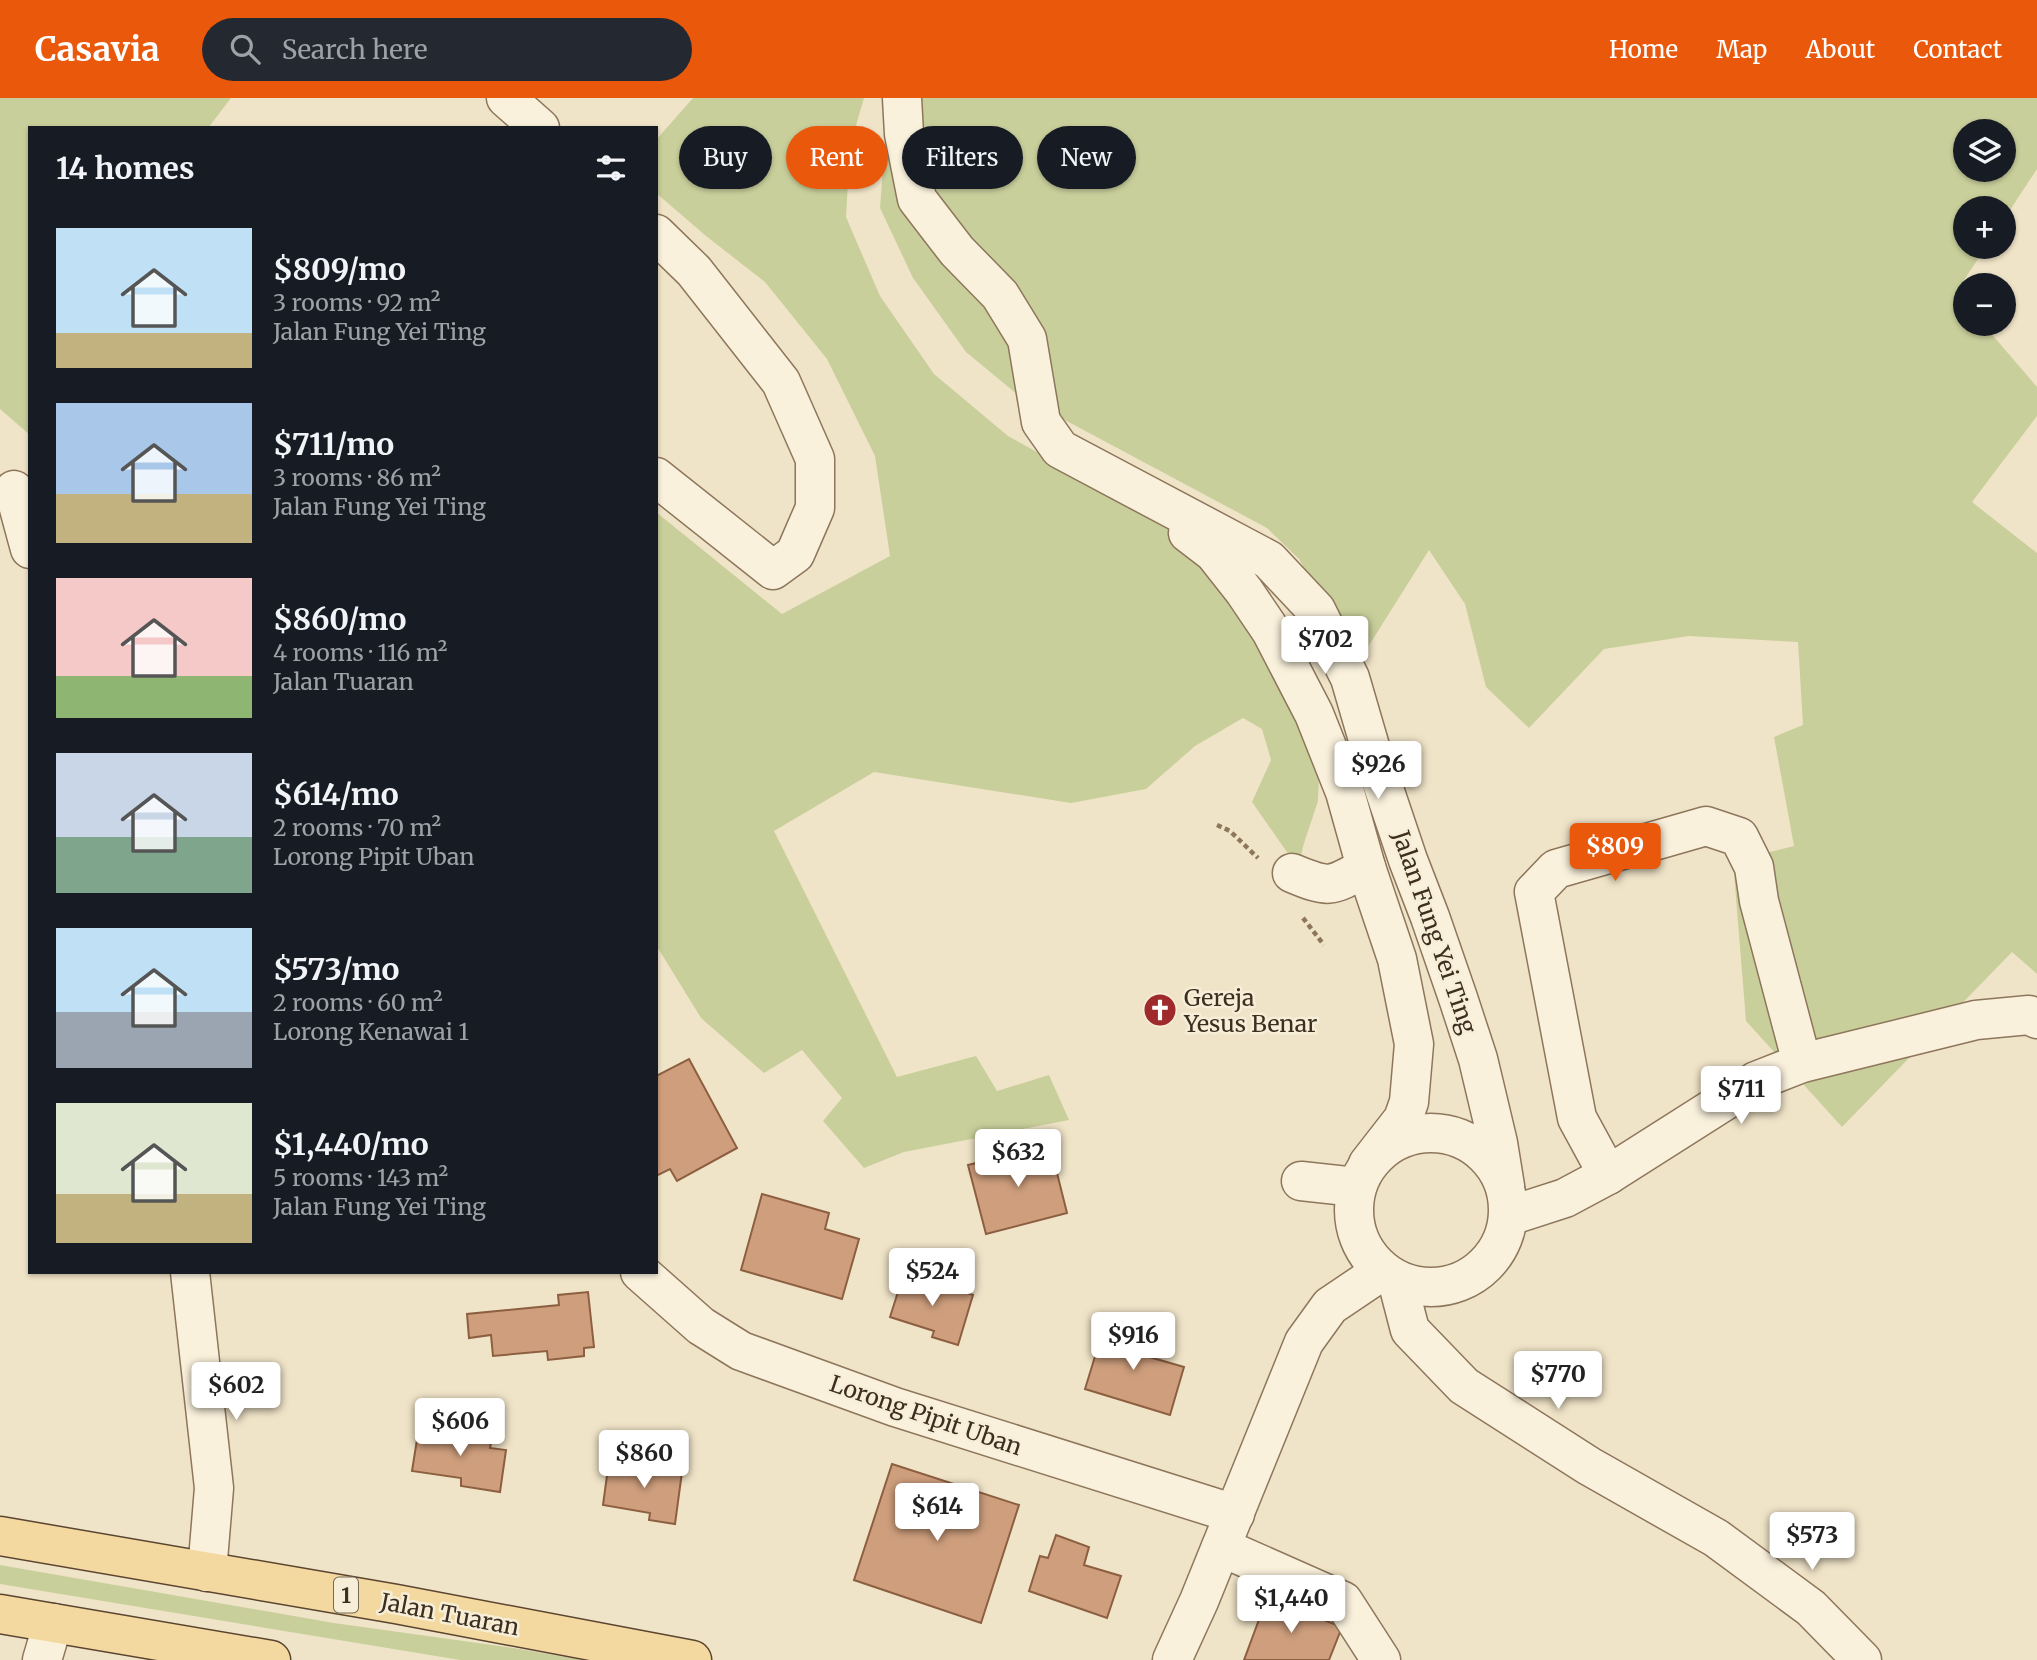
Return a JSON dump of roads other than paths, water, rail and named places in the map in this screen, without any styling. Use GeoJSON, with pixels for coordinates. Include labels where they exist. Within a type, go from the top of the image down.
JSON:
{"type":"FeatureCollection","features":[{"type":"Feature","properties":{"kind":"main road","name":"Jalan Tuaran"},"geometry":{"type":"LineString","coordinates":[[0,1536],[396,1604],[692,1660]]}},
{"type":"Feature","properties":{"kind":"main road"},"geometry":{"type":"LineString","coordinates":[[0,1614],[271,1660]]}},
{"type":"Feature","properties":{"kind":"street"},"geometry":{"type":"LineString","coordinates":[[506,98],[538,126]]}},
{"type":"Feature","properties":{"kind":"street","name":"Jalan Fung Yei Ting"},"geometry":{"type":"LineString","coordinates":[[902,98],[904,134],[917,199],[957,251],[1000,295],[1027,339],[1041,422],[1060,449],[1269,560],[1316,610],[1350,678],[1408,860],[1458,998],[1499,1143],[1507,1201]]}},
{"type":"Feature","properties":{"kind":"street"},"geometry":{"type":"LineString","coordinates":[[658,236],[694,271],[781,382],[815,460],[815,508],[795,554],[774,570],[658,479]]}},
{"type":"Feature","properties":{"kind":"street"},"geometry":{"type":"LineString","coordinates":[[14,490],[28,542]]}},
{"type":"Feature","properties":{"kind":"street","name":"Jalan Fung Yei Ting"},"geometry":{"type":"LineString","coordinates":[[1141,493],[1213,553],[1244,591],[1289,663],[1314,714],[1345,792],[1366,867],[1397,959],[1414,1044],[1409,1102],[1403,1119],[1362,1176]]}},
{"type":"Feature","properties":{"kind":"street"},"geometry":{"type":"LineString","coordinates":[[1289,663],[1330,638]]}},
{"type":"Feature","properties":{"kind":"street"},"geometry":{"type":"LineString","coordinates":[[1608,1175],[1577,1118],[1534,892],[1556,869],[1706,826],[1739,837],[1754,867],[1759,901],[1802,1063]]}},
{"type":"Feature","properties":{"kind":"street"},"geometry":{"type":"LineString","coordinates":[[1292,873],[1321,885],[1339,883],[1366,867]]}},
{"type":"Feature","properties":{"kind":"street"},"geometry":{"type":"LineString","coordinates":[[1507,1201],[1565,1198],[1608,1175],[1712,1111],[1733,1095],[1756,1082],[1802,1063],[1976,1020],[2029,1014],[2037,1019]]}},
{"type":"Feature","properties":{"kind":"street"},"geometry":{"type":"LineString","coordinates":[[1431,1132],[1455,1136],[1476,1147],[1494,1164],[1507,1201],[1503,1240],[1490,1262],[1470,1278],[1446,1287],[1421,1288],[1389,1275],[1367,1253],[1357,1233],[1353,1210],[1362,1176],[1385,1147],[1407,1136],[1431,1132]]}},
{"type":"Feature","properties":{"kind":"street"},"geometry":{"type":"LineString","coordinates":[[1301,1181],[1362,1176]]}},
{"type":"Feature","properties":{"kind":"street"},"geometry":{"type":"LineString","coordinates":[[190,1274],[214,1488],[207,1572]]}},
{"type":"Feature","properties":{"kind":"street","name":"Lorong Pipit Uban"},"geometry":{"type":"LineString","coordinates":[[642,1274],[701,1325],[741,1351],[1228,1531],[1343,1601],[1381,1660]]}},
{"type":"Feature","properties":{"kind":"street"},"geometry":{"type":"LineString","coordinates":[[1172,1660],[1199,1601],[1304,1342],[1330,1306],[1389,1275]]}},
{"type":"Feature","properties":{"kind":"street"},"geometry":{"type":"LineString","coordinates":[[1389,1275],[1410,1329],[1464,1386],[1589,1466],[1716,1538],[1811,1608],[1862,1660]]}},
{"type":"Feature","properties":{"kind":"street"},"geometry":{"type":"LineString","coordinates":[[42,1660],[53,1623]]}},
{"type":"Feature","properties":{"kind":"place","name":"Gereja Yesus Benar"},"geometry":{"type":"Point","coordinates":[1160,1010]}}]}
